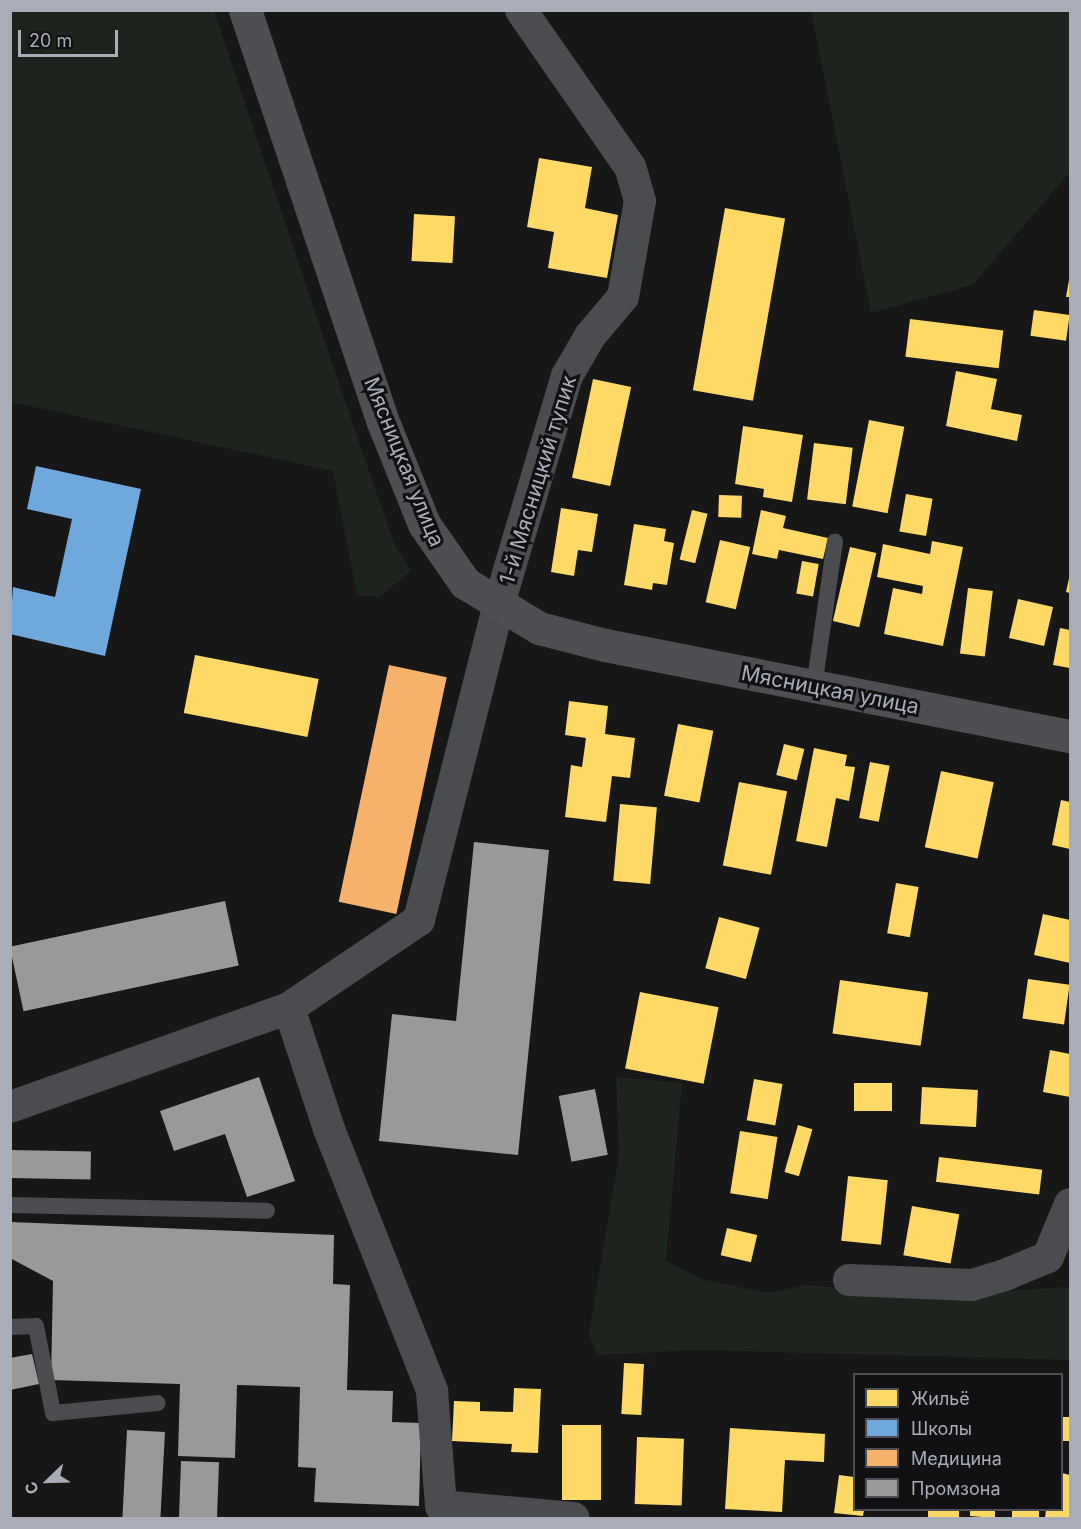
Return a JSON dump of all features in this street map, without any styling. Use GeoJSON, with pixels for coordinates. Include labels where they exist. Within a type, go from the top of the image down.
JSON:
{"type":"FeatureCollection","features":[{"type":"Feature","properties":{"kind":"main road","name":"Мясницкая улица"},"geometry":{"type":"LineString","coordinates":[[245,10],[383,422],[424,524],[443,558],[498,607],[539,628],[605,645],[1071,736]]}},
{"type":"Feature","properties":{"kind":"street","name":"1-й Мясницкий тупик"},"geometry":{"type":"LineString","coordinates":[[10,1107],[289,1008],[419,920],[498,607],[567,376],[590,336],[623,297],[640,201],[630,167],[521,10]]}},
{"type":"Feature","properties":{"kind":"street"},"geometry":{"type":"LineString","coordinates":[[289,1008],[329,1129],[432,1391],[435,1512],[573,1518]]}},
{"type":"Feature","properties":{"kind":"street"},"geometry":{"type":"LineString","coordinates":[[849,1280],[972,1285],[1007,1274],[1048,1257],[1071,1204]]}},
{"type":"Feature","properties":{"kind":"lane"},"geometry":{"type":"LineString","coordinates":[[814,687],[835,542]]}},
{"type":"Feature","properties":{"kind":"lane"},"geometry":{"type":"LineString","coordinates":[[10,1205],[267,1211]]}},
{"type":"Feature","properties":{"kind":"lane"},"geometry":{"type":"LineString","coordinates":[[10,1327],[36,1326],[53,1413],[158,1403]]}},
{"type":"Feature","properties":{"kind":"shaded area"},"geometry":{"type":"Polygon","coordinates":[[[11,10],[214,11],[394,543],[411,571],[379,597],[357,595],[333,471],[11,402],[11,10]]]}},
{"type":"Feature","properties":{"kind":"shaded area"},"geometry":{"type":"Polygon","coordinates":[[[811,11],[1070,11],[1070,172],[972,285],[871,313],[811,11]]]}},
{"type":"Feature","properties":{"kind":"shaded area"},"geometry":{"type":"Polygon","coordinates":[[[616,1077],[682,1083],[666,1261],[701,1279],[768,1293],[806,1285],[927,1295],[1070,1287],[1070,1360],[697,1350],[597,1355],[589,1334],[619,1154],[616,1077]]]}},
{"type":"Feature","properties":{"kind":"building: Жильё"},"geometry":{"type":"Polygon","coordinates":[[[539,158],[592,167],[585,208],[618,215],[607,278],[548,268],[554,232],[527,227],[539,158]]]}},
{"type":"Feature","properties":{"kind":"building: Жильё"},"geometry":{"type":"Polygon","coordinates":[[[725,208],[785,219],[753,401],[693,390],[725,208]]]}},
{"type":"Feature","properties":{"kind":"building: Жильё"},"geometry":{"type":"Polygon","coordinates":[[[414,214],[455,216],[452,263],[412,261],[414,214]]]}},
{"type":"Feature","properties":{"kind":"building: Жильё"},"geometry":{"type":"Polygon","coordinates":[[[1069,280],[1070,297],[1066,297],[1069,280]]]}},
{"type":"Feature","properties":{"kind":"building: Жильё"},"geometry":{"type":"Polygon","coordinates":[[[1034,310],[1070,315],[1066,341],[1030,336],[1034,310]]]}},
{"type":"Feature","properties":{"kind":"building: Жильё"},"geometry":{"type":"Polygon","coordinates":[[[910,319],[1003,330],[999,368],[905,357],[910,319]]]}},
{"type":"Feature","properties":{"kind":"building: Жильё"},"geometry":{"type":"Polygon","coordinates":[[[956,371],[997,379],[991,409],[1022,415],[1017,441],[946,426],[956,371]]]}},
{"type":"Feature","properties":{"kind":"building: Жильё"},"geometry":{"type":"Polygon","coordinates":[[[593,379],[631,387],[610,486],[572,478],[593,379]]]}},
{"type":"Feature","properties":{"kind":"building: Жильё"},"geometry":{"type":"Polygon","coordinates":[[[869,420],[904,427],[888,513],[852,506],[869,420]]]}},
{"type":"Feature","properties":{"kind":"building: Жильё"},"geometry":{"type":"Polygon","coordinates":[[[743,426],[803,435],[792,502],[763,497],[764,489],[735,484],[743,426]]]}},
{"type":"Feature","properties":{"kind":"building: Жильё"},"geometry":{"type":"Polygon","coordinates":[[[814,443],[853,448],[846,504],[807,500],[814,443]]]}},
{"type":"Feature","properties":{"kind":"building: Жильё"},"geometry":{"type":"Polygon","coordinates":[[[906,494],[933,499],[926,536],[899,531],[906,494]]]}},
{"type":"Feature","properties":{"kind":"building: Жильё"},"geometry":{"type":"Polygon","coordinates":[[[719,495],[742,496],[741,518],[718,517],[719,495]]]}},
{"type":"Feature","properties":{"kind":"building: Жильё"},"geometry":{"type":"Polygon","coordinates":[[[561,508],[598,514],[592,552],[578,550],[574,576],[551,572],[561,508]]]}},
{"type":"Feature","properties":{"kind":"building: Жильё"},"geometry":{"type":"Polygon","coordinates":[[[692,510],[708,514],[695,563],[680,559],[692,510]]]}},
{"type":"Feature","properties":{"kind":"building: Жильё"},"geometry":{"type":"Polygon","coordinates":[[[761,510],[786,516],[783,528],[828,538],[823,559],[779,550],[777,559],[752,554],[761,510]]]}},
{"type":"Feature","properties":{"kind":"building: Жильё"},"geometry":{"type":"Polygon","coordinates":[[[634,524],[666,529],[664,541],[674,543],[667,585],[653,583],[652,590],[624,585],[634,524]]]}},
{"type":"Feature","properties":{"kind":"building: Жильё"},"geometry":{"type":"Polygon","coordinates":[[[720,540],[750,547],[736,609],[706,602],[720,540]]]}},
{"type":"Feature","properties":{"kind":"building: Жильё"},"geometry":{"type":"Polygon","coordinates":[[[932,541],[963,547],[943,646],[884,634],[893,588],[922,594],[923,586],[877,577],[883,544],[930,554],[932,541]]]}},
{"type":"Feature","properties":{"kind":"building: Жильё"},"geometry":{"type":"Polygon","coordinates":[[[850,547],[876,553],[859,627],[833,621],[850,547]]]}},
{"type":"Feature","properties":{"kind":"building: Жильё"},"geometry":{"type":"Polygon","coordinates":[[[802,561],[819,564],[813,596],[796,593],[802,561]]]}},
{"type":"Feature","properties":{"kind":"building: Жильё"},"geometry":{"type":"Polygon","coordinates":[[[1070,574],[1070,593],[1066,592],[1070,574]]]}},
{"type":"Feature","properties":{"kind":"building: Жильё"},"geometry":{"type":"Polygon","coordinates":[[[968,588],[993,591],[985,657],[960,654],[968,588]]]}},
{"type":"Feature","properties":{"kind":"building: Жильё"},"geometry":{"type":"Polygon","coordinates":[[[1018,599],[1053,607],[1044,646],[1009,638],[1018,599]]]}},
{"type":"Feature","properties":{"kind":"building: Жильё"},"geometry":{"type":"Polygon","coordinates":[[[1060,628],[1070,630],[1070,668],[1053,665],[1060,628]]]}},
{"type":"Feature","properties":{"kind":"building: Жильё"},"geometry":{"type":"Polygon","coordinates":[[[195,655],[319,679],[307,737],[184,713],[195,655]]]}},
{"type":"Feature","properties":{"kind":"building: Жильё"},"geometry":{"type":"Polygon","coordinates":[[[569,701],[608,706],[605,734],[635,738],[630,778],[612,776],[606,822],[565,817],[571,765],[582,767],[586,738],[565,735],[569,701]]]}},
{"type":"Feature","properties":{"kind":"building: Жильё"},"geometry":{"type":"Polygon","coordinates":[[[678,724],[713,731],[699,803],[664,796],[678,724]]]}},
{"type":"Feature","properties":{"kind":"building: Жильё"},"geometry":{"type":"Polygon","coordinates":[[[784,744],[804,749],[797,780],[776,775],[784,744]]]}},
{"type":"Feature","properties":{"kind":"building: Жильё"},"geometry":{"type":"Polygon","coordinates":[[[814,748],[847,755],[845,766],[855,767],[849,801],[836,798],[827,847],[796,841],[814,748]]]}},
{"type":"Feature","properties":{"kind":"building: Жильё"},"geometry":{"type":"Polygon","coordinates":[[[870,762],[890,766],[879,822],[859,818],[870,762]]]}},
{"type":"Feature","properties":{"kind":"building: Жильё"},"geometry":{"type":"Polygon","coordinates":[[[941,771],[994,782],[978,859],[925,847],[941,771]]]}},
{"type":"Feature","properties":{"kind":"building: Жильё"},"geometry":{"type":"Polygon","coordinates":[[[739,782],[787,791],[771,875],[723,865],[739,782]]]}},
{"type":"Feature","properties":{"kind":"building: Жильё"},"geometry":{"type":"Polygon","coordinates":[[[1061,800],[1070,802],[1070,849],[1052,845],[1061,800]]]}},
{"type":"Feature","properties":{"kind":"building: Жильё"},"geometry":{"type":"Polygon","coordinates":[[[620,804],[657,807],[650,884],[613,881],[620,804]]]}},
{"type":"Feature","properties":{"kind":"building: Жильё"},"geometry":{"type":"Polygon","coordinates":[[[896,883],[919,887],[910,937],[887,933],[896,883]]]}},
{"type":"Feature","properties":{"kind":"building: Жильё"},"geometry":{"type":"Polygon","coordinates":[[[1043,914],[1070,920],[1070,963],[1034,955],[1043,914]]]}},
{"type":"Feature","properties":{"kind":"building: Жильё"},"geometry":{"type":"Polygon","coordinates":[[[719,917],[760,928],[746,979],[705,968],[719,917]]]}},
{"type":"Feature","properties":{"kind":"building: Жильё"},"geometry":{"type":"Polygon","coordinates":[[[1028,979],[1070,985],[1064,1024],[1022,1019],[1028,979]]]}},
{"type":"Feature","properties":{"kind":"building: Жильё"},"geometry":{"type":"Polygon","coordinates":[[[840,980],[928,992],[921,1046],[832,1033],[840,980]]]}},
{"type":"Feature","properties":{"kind":"building: Жильё"},"geometry":{"type":"Polygon","coordinates":[[[640,992],[719,1007],[704,1084],[625,1069],[640,992]]]}},
{"type":"Feature","properties":{"kind":"building: Жильё"},"geometry":{"type":"Polygon","coordinates":[[[1050,1050],[1070,1054],[1070,1097],[1043,1092],[1050,1050]]]}},
{"type":"Feature","properties":{"kind":"building: Жильё"},"geometry":{"type":"Polygon","coordinates":[[[754,1079],[783,1084],[775,1125],[747,1120],[754,1079]]]}},
{"type":"Feature","properties":{"kind":"building: Жильё"},"geometry":{"type":"Polygon","coordinates":[[[854,1083],[892,1083],[892,1111],[854,1111],[854,1083]]]}},
{"type":"Feature","properties":{"kind":"building: Жильё"},"geometry":{"type":"Polygon","coordinates":[[[922,1087],[978,1090],[976,1127],[920,1124],[922,1087]]]}},
{"type":"Feature","properties":{"kind":"building: Жильё"},"geometry":{"type":"Polygon","coordinates":[[[798,1125],[812,1129],[799,1176],[784,1172],[798,1125]]]}},
{"type":"Feature","properties":{"kind":"building: Жильё"},"geometry":{"type":"Polygon","coordinates":[[[740,1131],[778,1137],[768,1199],[730,1193],[740,1131]]]}},
{"type":"Feature","properties":{"kind":"building: Жильё"},"geometry":{"type":"Polygon","coordinates":[[[939,1157],[1042,1170],[1039,1194],[936,1182],[939,1157]]]}},
{"type":"Feature","properties":{"kind":"building: Жильё"},"geometry":{"type":"Polygon","coordinates":[[[848,1176],[888,1180],[881,1245],[841,1241],[848,1176]]]}},
{"type":"Feature","properties":{"kind":"building: Жильё"},"geometry":{"type":"Polygon","coordinates":[[[912,1206],[959,1214],[951,1264],[903,1255],[912,1206]]]}},
{"type":"Feature","properties":{"kind":"building: Жильё"},"geometry":{"type":"Polygon","coordinates":[[[727,1228],[757,1235],[751,1262],[721,1255],[727,1228]]]}},
{"type":"Feature","properties":{"kind":"building: Жильё"},"geometry":{"type":"Polygon","coordinates":[[[624,1363],[644,1364],[641,1415],[621,1414],[624,1363]]]}},
{"type":"Feature","properties":{"kind":"building: Жильё"},"geometry":{"type":"Polygon","coordinates":[[[514,1388],[541,1389],[538,1453],[511,1452],[512,1444],[452,1441],[454,1401],[480,1402],[480,1411],[513,1412],[514,1388]]]}},
{"type":"Feature","properties":{"kind":"building: Жильё"},"geometry":{"type":"Polygon","coordinates":[[[1063,1417],[1070,1417],[1070,1441],[1063,1441],[1063,1417]]]}},
{"type":"Feature","properties":{"kind":"building: Жильё"},"geometry":{"type":"Polygon","coordinates":[[[562,1425],[601,1425],[601,1500],[562,1500],[562,1425]]]}},
{"type":"Feature","properties":{"kind":"building: Жильё"},"geometry":{"type":"Polygon","coordinates":[[[730,1428],[825,1434],[824,1462],[785,1460],[782,1512],[725,1509],[730,1428]]]}},
{"type":"Feature","properties":{"kind":"building: Жильё"},"geometry":{"type":"Polygon","coordinates":[[[637,1437],[684,1439],[682,1506],[635,1504],[637,1437]]]}},
{"type":"Feature","properties":{"kind":"building: Жильё"},"geometry":{"type":"Polygon","coordinates":[[[1063,1473],[1070,1475],[1070,1518],[1045,1518],[1046,1511],[1063,1511],[1063,1473]]]}},
{"type":"Feature","properties":{"kind":"building: Жильё"},"geometry":{"type":"Polygon","coordinates":[[[839,1475],[853,1477],[853,1511],[864,1511],[863,1516],[834,1513],[839,1475]]]}},
{"type":"Feature","properties":{"kind":"building: Жильё"},"geometry":{"type":"Polygon","coordinates":[[[928,1511],[959,1511],[959,1518],[928,1518],[928,1511]]]}},
{"type":"Feature","properties":{"kind":"building: Жильё"},"geometry":{"type":"Polygon","coordinates":[[[970,1511],[995,1511],[995,1518],[970,1516],[970,1511]]]}},
{"type":"Feature","properties":{"kind":"building: Жильё"},"geometry":{"type":"Polygon","coordinates":[[[1012,1511],[1039,1511],[1039,1518],[1012,1518],[1012,1511]]]}},
{"type":"Feature","properties":{"kind":"building: Школы"},"geometry":{"type":"Polygon","coordinates":[[[36,466],[141,489],[105,656],[10,634],[13,587],[55,597],[72,519],[27,509],[36,466]]]}},
{"type":"Feature","properties":{"kind":"building: Медицина"},"geometry":{"type":"Polygon","coordinates":[[[389,665],[447,677],[396,914],[339,902],[389,665]]]}},
{"type":"Feature","properties":{"kind":"building: Промзона"},"geometry":{"type":"Polygon","coordinates":[[[474,842],[549,850],[518,1155],[379,1141],[392,1014],[456,1021],[474,842]]]}},
{"type":"Feature","properties":{"kind":"building: Промзона"},"geometry":{"type":"Polygon","coordinates":[[[225,901],[239,966],[24,1011],[10,947],[225,901]]]}},
{"type":"Feature","properties":{"kind":"building: Промзона"},"geometry":{"type":"Polygon","coordinates":[[[259,1077],[295,1181],[247,1197],[225,1134],[174,1151],[160,1111],[259,1077]]]}},
{"type":"Feature","properties":{"kind":"building: Промзона"},"geometry":{"type":"Polygon","coordinates":[[[595,1089],[608,1155],[571,1162],[559,1096],[595,1089]]]}},
{"type":"Feature","properties":{"kind":"building: Промзона"},"geometry":{"type":"Polygon","coordinates":[[[10,1150],[91,1151],[90,1179],[10,1178],[10,1150]]]}},
{"type":"Feature","properties":{"kind":"building: Промзона"},"geometry":{"type":"Polygon","coordinates":[[[10,1222],[334,1235],[333,1284],[350,1285],[347,1390],[393,1391],[392,1422],[421,1423],[419,1506],[314,1502],[316,1468],[298,1467],[300,1387],[237,1385],[235,1458],[178,1456],[180,1384],[51,1380],[53,1281],[10,1258],[10,1222]]]}},
{"type":"Feature","properties":{"kind":"building: Промзона"},"geometry":{"type":"Polygon","coordinates":[[[32,1354],[39,1384],[10,1390],[10,1358],[32,1354]]]}},
{"type":"Feature","properties":{"kind":"building: Промзона"},"geometry":{"type":"Polygon","coordinates":[[[127,1430],[165,1432],[160,1518],[122,1518],[127,1430]]]}},
{"type":"Feature","properties":{"kind":"building: Промзона"},"geometry":{"type":"Polygon","coordinates":[[[181,1461],[219,1462],[217,1518],[179,1518],[181,1461]]]}}]}
